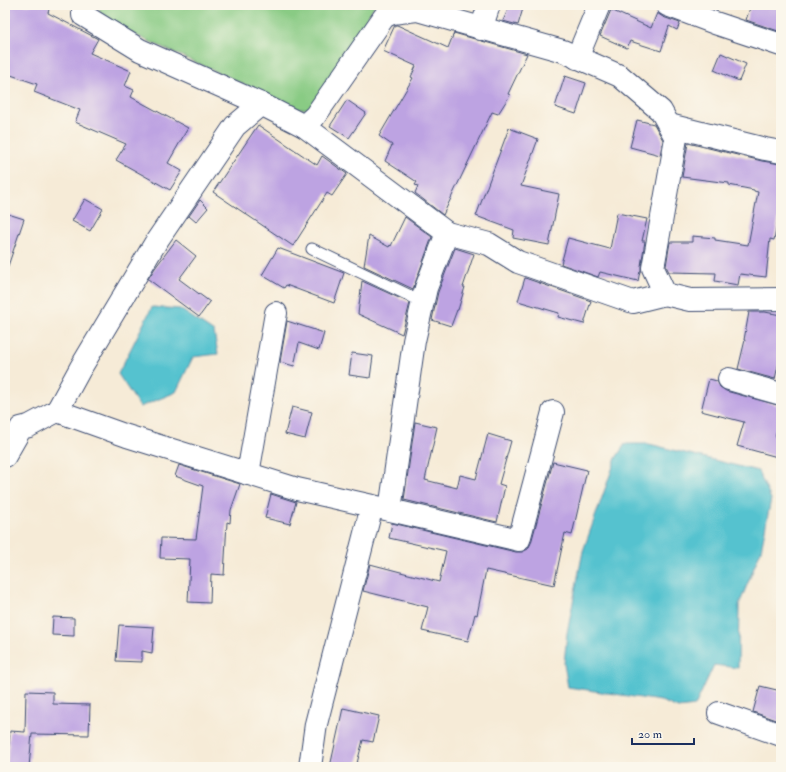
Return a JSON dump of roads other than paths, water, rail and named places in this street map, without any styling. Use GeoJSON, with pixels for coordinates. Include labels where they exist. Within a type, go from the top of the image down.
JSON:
{"type":"FeatureCollection","features":[{"type":"Feature","properties":{"kind":"street"},"geometry":{"type":"LineString","coordinates":[[83,5],[83,15],[140,50],[261,104],[304,126],[447,233],[489,244],[518,262],[633,302],[665,294],[690,300],[781,299]]}},
{"type":"Feature","properties":{"kind":"street"},"geometry":{"type":"LineString","coordinates":[[481,29],[489,5]]}},
{"type":"Feature","properties":{"kind":"street"},"geometry":{"type":"LineString","coordinates":[[577,58],[599,5]]}},
{"type":"Feature","properties":{"kind":"street"},"geometry":{"type":"LineString","coordinates":[[667,5],[781,45]]}},
{"type":"Feature","properties":{"kind":"street"},"geometry":{"type":"LineString","coordinates":[[304,126],[315,116],[384,17],[402,11],[418,10],[563,51],[620,76],[661,111],[676,138],[653,268],[665,294]]}},
{"type":"Feature","properties":{"kind":"street"},"geometry":{"type":"LineString","coordinates":[[5,456],[13,424],[29,426],[57,411],[80,369],[156,242],[235,126],[261,104]]}},
{"type":"Feature","properties":{"kind":"street"},"geometry":{"type":"LineString","coordinates":[[669,125],[781,152]]}},
{"type":"Feature","properties":{"kind":"street"},"geometry":{"type":"LineString","coordinates":[[310,767],[316,724],[381,508],[426,288],[447,233]]}},
{"type":"Feature","properties":{"kind":"street"},"geometry":{"type":"LineString","coordinates":[[248,474],[276,313]]}},
{"type":"Feature","properties":{"kind":"street"},"geometry":{"type":"LineString","coordinates":[[729,379],[781,394]]}},
{"type":"Feature","properties":{"kind":"street"},"geometry":{"type":"LineString","coordinates":[[57,411],[127,436],[297,489],[519,540],[553,412]]}},
{"type":"Feature","properties":{"kind":"street"},"geometry":{"type":"LineString","coordinates":[[719,713],[781,734]]}},
{"type":"Feature","properties":{"kind":"lane"},"geometry":{"type":"LineString","coordinates":[[312,249],[423,302]]}},
{"type":"Feature","properties":{"kind":"water"},"geometry":{"type":"Polygon","coordinates":[[[152,307],[180,309],[214,332],[218,354],[193,357],[176,392],[140,407],[118,374],[152,307]]]}},
{"type":"Feature","properties":{"kind":"water"},"geometry":{"type":"Polygon","coordinates":[[[625,444],[649,444],[758,471],[771,499],[761,550],[739,605],[738,668],[714,665],[695,706],[678,708],[661,701],[568,687],[564,664],[567,633],[583,551],[616,458],[625,444]]]}}]}
